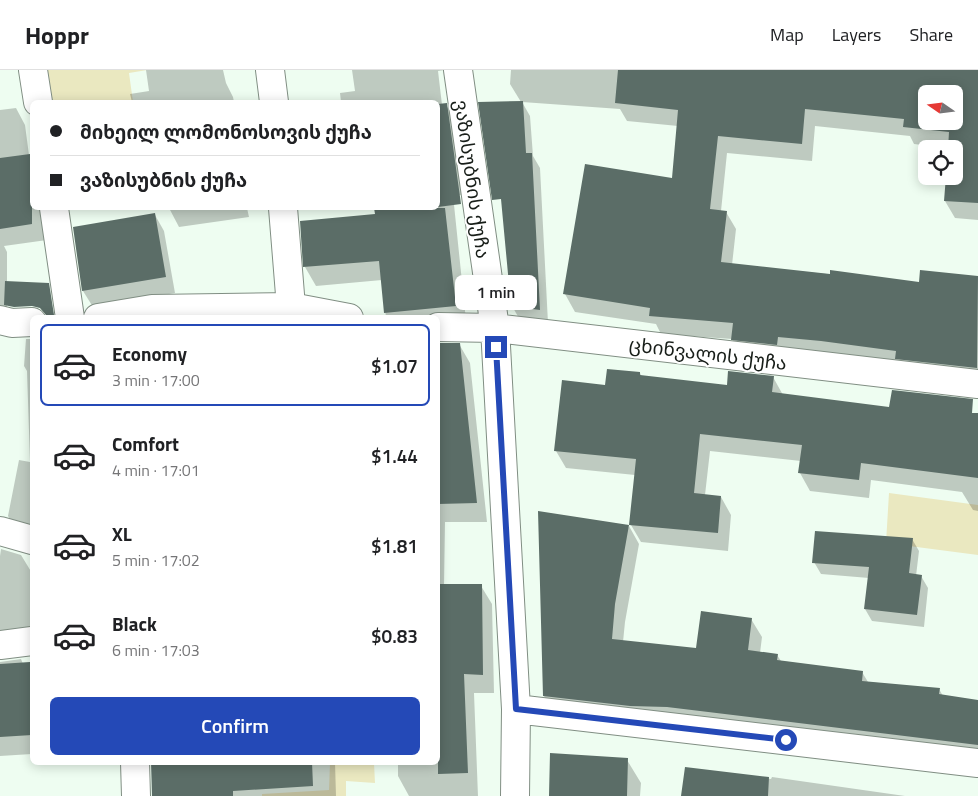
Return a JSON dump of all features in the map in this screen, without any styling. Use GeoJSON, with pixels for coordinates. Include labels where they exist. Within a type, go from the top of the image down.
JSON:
{"type":"FeatureCollection","features":[{"type":"Feature","properties":{"kind":"street"},"geometry":{"type":"LineString","coordinates":[[33,70],[38,100]]}},
{"type":"Feature","properties":{"kind":"street"},"geometry":{"type":"LineString","coordinates":[[270,70],[274,100]]}},
{"type":"Feature","properties":{"kind":"street","name":"ვაზისუბნის ქუჩა"},"geometry":{"type":"LineString","coordinates":[[458,70],[495,328],[516,709],[515,796]]}},
{"type":"Feature","properties":{"kind":"street"},"geometry":{"type":"LineString","coordinates":[[54,210],[70,315]]}},
{"type":"Feature","properties":{"kind":"street"},"geometry":{"type":"LineString","coordinates":[[283,210],[291,312]]}},
{"type":"Feature","properties":{"kind":"street"},"geometry":{"type":"LineString","coordinates":[[116,315],[152,309],[291,312],[320,315]]}},
{"type":"Feature","properties":{"kind":"street"},"geometry":{"type":"LineString","coordinates":[[0,320],[12,323],[30,322]]}},
{"type":"Feature","properties":{"kind":"street","name":"ცხინვალის ქუჩა"},"geometry":{"type":"LineString","coordinates":[[440,327],[495,328],[978,384]]}},
{"type":"Feature","properties":{"kind":"street"},"geometry":{"type":"LineString","coordinates":[[0,531],[30,539]]}},
{"type":"Feature","properties":{"kind":"street"},"geometry":{"type":"LineString","coordinates":[[0,645],[30,641]]}},
{"type":"Feature","properties":{"kind":"street"},"geometry":{"type":"LineString","coordinates":[[516,709],[978,763]]}},
{"type":"Feature","properties":{"kind":"street"},"geometry":{"type":"LineString","coordinates":[[135,765],[136,796]]}},
{"type":"Feature","properties":{"kind":"shaded area"},"geometry":{"type":"Polygon","coordinates":[[[37,70],[147,70],[129,73],[133,100],[43,100],[37,70]]]}},
{"type":"Feature","properties":{"kind":"shaded area"},"geometry":{"type":"Polygon","coordinates":[[[889,493],[978,505],[978,555],[886,543],[889,493]]]}},
{"type":"Feature","properties":{"kind":"shaded area"},"geometry":{"type":"Polygon","coordinates":[[[330,765],[374,765],[375,783],[346,781],[346,796],[262,796],[262,794],[329,790],[330,765]]]}},
{"type":"Feature","properties":{"kind":"building"},"geometry":{"type":"Polygon","coordinates":[[[618,70],[978,70],[978,203],[944,201],[945,185],[963,185],[963,140],[949,140],[949,132],[931,130],[963,130],[963,85],[918,85],[918,129],[903,127],[904,119],[805,109],[802,144],[718,136],[710,209],[727,211],[721,262],[830,274],[830,270],[919,282],[920,270],[978,276],[977,368],[895,359],[896,351],[821,341],[778,337],[777,345],[731,340],[733,323],[649,316],[650,308],[563,294],[585,164],[672,178],[678,110],[615,103],[618,70]]]}},
{"type":"Feature","properties":{"kind":"building"},"geometry":{"type":"Polygon","coordinates":[[[523,101],[526,153],[532,153],[540,310],[511,306],[501,199],[492,200],[478,102],[523,101]]]}},
{"type":"Feature","properties":{"kind":"building"},"geometry":{"type":"Polygon","coordinates":[[[447,103],[461,204],[440,207],[440,104],[447,103]]]}},
{"type":"Feature","properties":{"kind":"building"},"geometry":{"type":"Polygon","coordinates":[[[30,154],[30,210],[32,210],[32,224],[0,229],[0,158],[30,154]]]}},
{"type":"Feature","properties":{"kind":"building"},"geometry":{"type":"Polygon","coordinates":[[[440,208],[445,208],[456,306],[384,313],[379,261],[303,267],[300,221],[375,214],[374,210],[440,210],[440,208]]]}},
{"type":"Feature","properties":{"kind":"building"},"geometry":{"type":"Polygon","coordinates":[[[155,213],[166,277],[82,291],[73,227],[155,213]]]}},
{"type":"Feature","properties":{"kind":"building"},"geometry":{"type":"Polygon","coordinates":[[[5,281],[49,283],[54,315],[46,315],[40,308],[32,306],[14,307],[4,305],[5,281]]]}},
{"type":"Feature","properties":{"kind":"building"},"geometry":{"type":"Polygon","coordinates":[[[440,343],[460,343],[477,503],[440,504],[440,343]]]}},
{"type":"Feature","properties":{"kind":"building"},"geometry":{"type":"Polygon","coordinates":[[[607,369],[640,372],[640,375],[727,385],[728,371],[774,376],[772,392],[889,407],[892,390],[973,399],[972,413],[978,413],[978,478],[861,463],[859,480],[798,473],[802,445],[700,434],[694,493],[721,496],[718,533],[629,525],[636,459],[554,451],[562,380],[605,385],[607,369]]]}},
{"type":"Feature","properties":{"kind":"building"},"geometry":{"type":"Polygon","coordinates":[[[538,511],[629,525],[615,604],[612,639],[696,648],[701,611],[752,618],[748,650],[778,654],[777,660],[863,671],[862,681],[940,688],[939,694],[978,700],[978,745],[667,707],[630,706],[543,696],[538,511]]]}},
{"type":"Feature","properties":{"kind":"building"},"geometry":{"type":"Polygon","coordinates":[[[815,531],[913,538],[909,573],[922,575],[917,615],[864,609],[869,567],[812,563],[815,531]]]}},
{"type":"Feature","properties":{"kind":"building"},"geometry":{"type":"Polygon","coordinates":[[[440,584],[482,584],[483,675],[464,674],[468,773],[438,774],[438,765],[440,765],[440,584]]]}},
{"type":"Feature","properties":{"kind":"building"},"geometry":{"type":"Polygon","coordinates":[[[30,662],[30,735],[0,737],[0,664],[30,662]]]}},
{"type":"Feature","properties":{"kind":"building"},"geometry":{"type":"Polygon","coordinates":[[[550,753],[628,758],[627,796],[549,796],[550,753]]]}},
{"type":"Feature","properties":{"kind":"building"},"geometry":{"type":"Polygon","coordinates":[[[151,765],[312,765],[313,786],[233,791],[233,796],[152,796],[151,765]]]}},
{"type":"Feature","properties":{"kind":"building"},"geometry":{"type":"Polygon","coordinates":[[[685,767],[769,777],[768,796],[681,796],[685,767]]]}},
{"type":"Feature","properties":{"kind":"route"},"geometry":{"type":"LineString","coordinates":[[496,347],[516,709],[786,740]]}}]}
